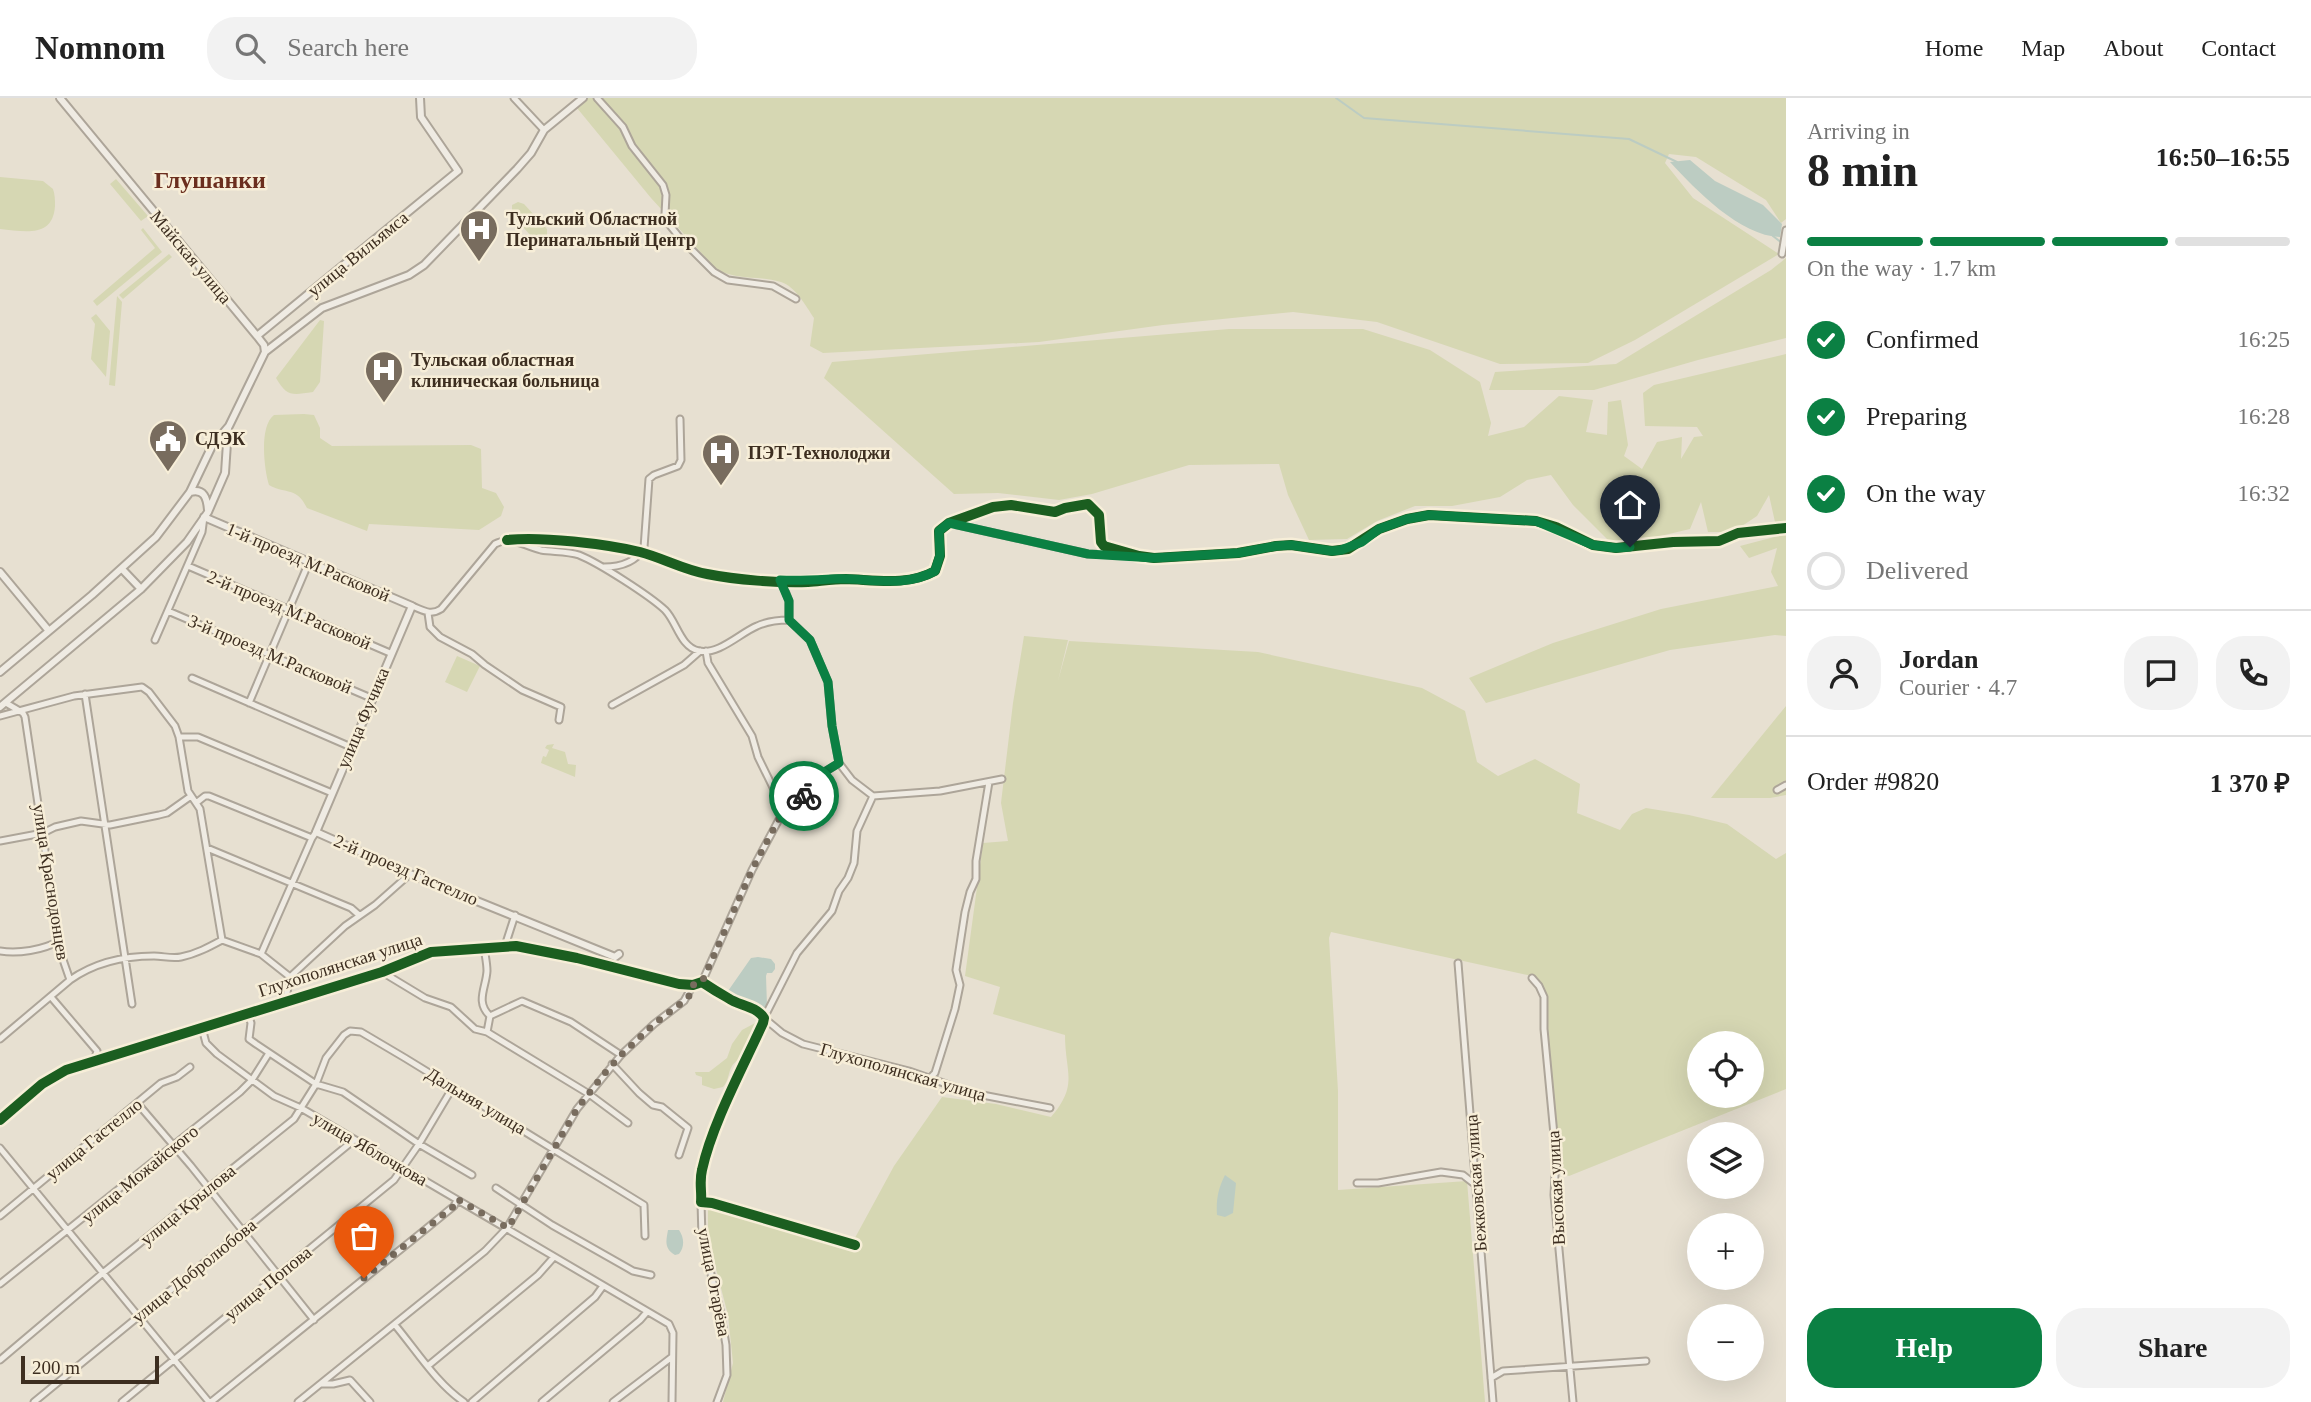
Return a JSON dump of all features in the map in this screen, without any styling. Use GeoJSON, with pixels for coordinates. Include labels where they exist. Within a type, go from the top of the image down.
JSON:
{"type":"FeatureCollection","features":[{"type":"Feature","properties":{"kind":"street","name":"Майская улица"},"geometry":{"type":"LineString","coordinates":[[60,98],[257,336],[264,345],[265,352]]}},
{"type":"Feature","properties":{"kind":"street","name":"улица Вильямса"},"geometry":{"type":"LineString","coordinates":[[257,336],[458,171],[421,117],[420,98]]}},
{"type":"Feature","properties":{"kind":"street"},"geometry":{"type":"LineString","coordinates":[[513,98],[544,130]]}},
{"type":"Feature","properties":{"kind":"street"},"geometry":{"type":"LineString","coordinates":[[0,672],[156,537],[190,492],[212,446],[229,426],[265,352],[322,307],[409,275],[424,265],[517,169],[531,153],[544,130],[583,98]]}},
{"type":"Feature","properties":{"kind":"street"},"geometry":{"type":"LineString","coordinates":[[597,98],[623,127],[632,146],[663,185],[666,195],[665,214],[668,223],[680,238],[714,272],[728,280],[773,286],[796,299]]}},
{"type":"Feature","properties":{"kind":"street"},"geometry":{"type":"LineString","coordinates":[[1782,254],[1786,230]]}},
{"type":"Feature","properties":{"kind":"street"},"geometry":{"type":"LineString","coordinates":[[602,567],[616,567],[631,562],[642,553],[649,480],[654,475],[678,466],[681,460],[680,419]]}},
{"type":"Feature","properties":{"kind":"street"},"geometry":{"type":"LineString","coordinates":[[3,705],[141,589],[181,550],[206,515],[225,473],[229,426]]}},
{"type":"Feature","properties":{"kind":"street"},"geometry":{"type":"LineString","coordinates":[[219,439],[228,449]]}},
{"type":"Feature","properties":{"kind":"street"},"geometry":{"type":"LineString","coordinates":[[155,640],[202,532],[207,498],[198,491],[190,492]]}},
{"type":"Feature","properties":{"kind":"street"},"geometry":{"type":"LineString","coordinates":[[412,606],[428,613],[436,612],[495,544],[507,540],[601,545],[642,553],[704,574],[736,578],[809,582],[831,579],[903,581],[924,577],[935,571],[940,555],[939,531],[949,523],[993,507],[1011,505],[1055,512],[1088,504],[1099,515],[1101,542],[1139,556]]}},
{"type":"Feature","properties":{"kind":"street","name":"1-й проезд М.Расковой"},"geometry":{"type":"LineString","coordinates":[[206,515],[412,606]]}},
{"type":"Feature","properties":{"kind":"street"},"geometry":{"type":"LineString","coordinates":[[949,523],[1088,554],[1154,558],[1218,555],[1291,545],[1341,550],[1362,542],[1379,529],[1429,515],[1536,521],[1593,545],[1616,548],[1718,541],[1738,533],[1786,528]]}},
{"type":"Feature","properties":{"kind":"street"},"geometry":{"type":"LineString","coordinates":[[507,540],[542,550],[573,554],[602,567],[667,612],[687,645],[688,662]]}},
{"type":"Feature","properties":{"kind":"street"},"geometry":{"type":"LineString","coordinates":[[250,703],[309,562]]}},
{"type":"Feature","properties":{"kind":"street","name":"2-й проезд М.Расковой"},"geometry":{"type":"LineString","coordinates":[[188,566],[390,653]]}},
{"type":"Feature","properties":{"kind":"street"},"geometry":{"type":"LineString","coordinates":[[122,569],[141,589]]}},
{"type":"Feature","properties":{"kind":"street"},"geometry":{"type":"LineString","coordinates":[[0,572],[49,631]]}},
{"type":"Feature","properties":{"kind":"street"},"geometry":{"type":"LineString","coordinates":[[780,580],[789,601],[789,620]]}},
{"type":"Feature","properties":{"kind":"street","name":"улица Фучика"},"geometry":{"type":"LineString","coordinates":[[314,835],[412,606]]}},
{"type":"Feature","properties":{"kind":"street","name":"3-й проезд М.Расковой"},"geometry":{"type":"LineString","coordinates":[[168,611],[371,698]]}},
{"type":"Feature","properties":{"kind":"street"},"geometry":{"type":"LineString","coordinates":[[428,613],[430,627],[440,637],[471,654],[522,690],[561,707],[559,720]]}},
{"type":"Feature","properties":{"kind":"street"},"geometry":{"type":"LineString","coordinates":[[612,705],[703,651],[724,645],[757,626],[776,620],[789,620],[810,640],[828,682],[832,726],[839,761],[852,780],[873,796],[940,791],[1002,779]]}},
{"type":"Feature","properties":{"kind":"street"},"geometry":{"type":"LineString","coordinates":[[687,645],[703,651],[752,736],[758,757],[784,810]]}},
{"type":"Feature","properties":{"kind":"street"},"geometry":{"type":"LineString","coordinates":[[192,678],[351,747]]}},
{"type":"Feature","properties":{"kind":"street"},"geometry":{"type":"LineString","coordinates":[[0,716],[18,709],[85,694],[142,687],[149,692],[168,716],[179,737],[186,783],[200,809],[222,940]]}},
{"type":"Feature","properties":{"kind":"street"},"geometry":{"type":"LineString","coordinates":[[85,694],[132,1004]]}},
{"type":"Feature","properties":{"kind":"street"},"geometry":{"type":"LineString","coordinates":[[3,705],[18,709]]}},
{"type":"Feature","properties":{"kind":"street","name":"улица Краснодонцев"},"geometry":{"type":"LineString","coordinates":[[0,1039],[70,980],[58,941],[25,717],[18,709]]}},
{"type":"Feature","properties":{"kind":"street"},"geometry":{"type":"LineString","coordinates":[[179,737],[198,737],[332,793]]}},
{"type":"Feature","properties":{"kind":"street"},"geometry":{"type":"LineString","coordinates":[[702,982],[752,870],[784,810],[819,783],[826,771],[839,761]]}},
{"type":"Feature","properties":{"kind":"street"},"geometry":{"type":"LineString","coordinates":[[930,1078],[935,1073],[960,985],[956,970],[965,912],[976,879],[989,782]]}},
{"type":"Feature","properties":{"kind":"street"},"geometry":{"type":"LineString","coordinates":[[1777,790],[1786,785]]}},
{"type":"Feature","properties":{"kind":"street"},"geometry":{"type":"LineString","coordinates":[[0,841],[43,833],[55,827],[81,821],[110,825],[159,816],[191,796]]}},
{"type":"Feature","properties":{"kind":"street","name":"2-й проезд Гастелло"},"geometry":{"type":"LineString","coordinates":[[196,803],[209,796],[314,835],[615,957],[619,954]]}},
{"type":"Feature","properties":{"kind":"street","name":"улица Огарёва"},"geometry":{"type":"LineString","coordinates":[[717,1402],[727,1375],[726,1345],[702,1238],[702,1195],[699,1185],[707,1150],[762,1015],[797,953],[832,911],[839,891],[848,878],[854,863],[857,831],[873,796]]}},
{"type":"Feature","properties":{"kind":"street"},"geometry":{"type":"LineString","coordinates":[[261,954],[314,835]]}},
{"type":"Feature","properties":{"kind":"street"},"geometry":{"type":"LineString","coordinates":[[207,848],[351,908],[359,915]]}},
{"type":"Feature","properties":{"kind":"street"},"geometry":{"type":"LineString","coordinates":[[285,1003],[290,977],[359,915],[375,905],[410,874]]}},
{"type":"Feature","properties":{"kind":"street"},"geometry":{"type":"LineString","coordinates":[[505,946],[515,915]]}},
{"type":"Feature","properties":{"kind":"street"},"geometry":{"type":"LineString","coordinates":[[70,980],[93,966],[126,958],[178,958],[222,940],[261,954],[290,977]]}},
{"type":"Feature","properties":{"kind":"street"},"geometry":{"type":"LineString","coordinates":[[0,951],[49,947],[58,941]]}},
{"type":"Feature","properties":{"kind":"street","name":"Глухополянская улица"},"geometry":{"type":"LineString","coordinates":[[0,1120],[42,1084],[66,1070],[382,972],[431,952],[505,946],[577,958],[679,984],[693,985],[702,982],[729,1000],[762,1015],[782,1033],[803,1044],[930,1078],[972,1093],[1050,1108]]}},
{"type":"Feature","properties":{"kind":"street"},"geometry":{"type":"LineString","coordinates":[[484,947],[487,972],[481,1000],[485,1011],[491,1016]]}},
{"type":"Feature","properties":{"kind":"street","name":"Бежковская улица"},"geometry":{"type":"LineString","coordinates":[[1458,963],[1493,1402]]}},
{"type":"Feature","properties":{"kind":"street"},"geometry":{"type":"LineString","coordinates":[[382,972],[425,998],[451,1007],[475,1029],[487,1032],[589,1094],[628,1123]]}},
{"type":"Feature","properties":{"kind":"street","name":"Высокая улица"},"geometry":{"type":"LineString","coordinates":[[1532,978],[1544,997],[1544,1029],[1556,1156],[1554,1195],[1573,1402]]}},
{"type":"Feature","properties":{"kind":"street"},"geometry":{"type":"LineString","coordinates":[[303,1401],[485,1251],[508,1228],[577,1109],[612,1064],[654,1024],[684,1001],[690,995],[693,985]]}},
{"type":"Feature","properties":{"kind":"street"},"geometry":{"type":"LineString","coordinates":[[51,997],[97,1051],[94,1062]]}},
{"type":"Feature","properties":{"kind":"street"},"geometry":{"type":"LineString","coordinates":[[487,1032],[491,1016],[522,1000],[571,1022],[621,1055]]}},
{"type":"Feature","properties":{"kind":"street","name":"улица Яблочкова"},"geometry":{"type":"LineString","coordinates":[[248,1014],[251,1023],[249,1039],[316,1084],[343,1092],[419,1144],[472,1175]]}},
{"type":"Feature","properties":{"kind":"street","name":"улица Яблочкова"},"geometry":{"type":"LineString","coordinates":[[202,1028],[206,1043],[217,1054],[274,1096],[301,1108],[508,1228],[670,1326],[673,1333],[672,1357]]}},
{"type":"Feature","properties":{"kind":"street","name":"улица Крылова"},"geometry":{"type":"LineString","coordinates":[[0,1360],[104,1272],[294,1119],[316,1084],[326,1058],[344,1035],[351,1031]]}},
{"type":"Feature","properties":{"kind":"street","name":"Дальняя улица"},"geometry":{"type":"LineString","coordinates":[[351,1031],[361,1032],[644,1205],[645,1236]]}},
{"type":"Feature","properties":{"kind":"street","name":"улица Можайского"},"geometry":{"type":"LineString","coordinates":[[0,1284],[240,1092],[252,1080],[269,1053]]}},
{"type":"Feature","properties":{"kind":"street"},"geometry":{"type":"LineString","coordinates":[[612,1064],[653,1105],[662,1107],[688,1128],[679,1155]]}},
{"type":"Feature","properties":{"kind":"street","name":"улица Гастелло"},"geometry":{"type":"LineString","coordinates":[[0,1216],[161,1083],[177,1077],[190,1067]]}},
{"type":"Feature","properties":{"kind":"street","name":"улица Попова"},"geometry":{"type":"LineString","coordinates":[[122,1402],[394,1180],[453,1087]]}},
{"type":"Feature","properties":{"kind":"street"},"geometry":{"type":"LineString","coordinates":[[138,1104],[314,1320]]}},
{"type":"Feature","properties":{"kind":"street","name":"улица Добролюбова"},"geometry":{"type":"LineString","coordinates":[[34,1402],[354,1140]]}},
{"type":"Feature","properties":{"kind":"street"},"geometry":{"type":"LineString","coordinates":[[0,1148],[210,1402],[454,1206],[457,1199]]}},
{"type":"Feature","properties":{"kind":"street"},"geometry":{"type":"LineString","coordinates":[[1357,1183],[1378,1183],[1441,1171],[1463,1175],[1477,1186]]}},
{"type":"Feature","properties":{"kind":"street"},"geometry":{"type":"LineString","coordinates":[[496,1188],[552,1225],[633,1271],[651,1275]]}},
{"type":"Feature","properties":{"kind":"street"},"geometry":{"type":"LineString","coordinates":[[701,1202],[855,1245]]}},
{"type":"Feature","properties":{"kind":"street"},"geometry":{"type":"LineString","coordinates":[[429,1365],[538,1275],[554,1257]]}},
{"type":"Feature","properties":{"kind":"street"},"geometry":{"type":"LineString","coordinates":[[472,1402],[595,1297],[603,1286]]}},
{"type":"Feature","properties":{"kind":"street"},"geometry":{"type":"LineString","coordinates":[[542,1402],[647,1312]]}},
{"type":"Feature","properties":{"kind":"street"},"geometry":{"type":"LineString","coordinates":[[395,1325],[429,1365],[434,1375],[464,1402]]}},
{"type":"Feature","properties":{"kind":"street"},"geometry":{"type":"LineString","coordinates":[[613,1402],[672,1357]]}},
{"type":"Feature","properties":{"kind":"street"},"geometry":{"type":"LineString","coordinates":[[672,1357],[672,1402]]}},
{"type":"Feature","properties":{"kind":"street"},"geometry":{"type":"LineString","coordinates":[[1491,1378],[1503,1371],[1646,1361]]}},
{"type":"Feature","properties":{"kind":"street"},"geometry":{"type":"LineString","coordinates":[[321,1384],[350,1380],[370,1402]]}},
{"type":"Feature","properties":{"kind":"green space"},"geometry":{"type":"Polygon","coordinates":[[[588,98],[1786,98],[1786,219],[1781,223],[1766,200],[1696,157],[1669,154],[1665,163],[1693,198],[1779,254],[1635,340],[1588,363],[1500,364],[1377,322],[1293,312],[1163,325],[1039,342],[823,353],[810,346],[814,318],[800,297],[786,284],[740,277],[716,269],[651,198],[577,108],[588,98]]]}},
{"type":"Feature","properties":{"kind":"green space"},"geometry":{"type":"Polygon","coordinates":[[[0,177],[43,181],[53,189],[55,206],[49,224],[35,231],[0,229],[0,177]]]}},
{"type":"Feature","properties":{"kind":"green space"},"geometry":{"type":"Polygon","coordinates":[[[116,179],[148,216],[141,221],[110,184],[116,179]]]}},
{"type":"Feature","properties":{"kind":"green space"},"geometry":{"type":"Polygon","coordinates":[[[518,202],[524,204],[547,229],[547,236],[541,240],[532,237],[512,215],[512,205],[518,202]]]}},
{"type":"Feature","properties":{"kind":"green space"},"geometry":{"type":"Polygon","coordinates":[[[143,228],[162,252],[97,306],[93,301],[155,248],[141,230],[143,228]]]}},
{"type":"Feature","properties":{"kind":"green space"},"geometry":{"type":"Polygon","coordinates":[[[169,254],[172,257],[123,299],[119,295],[169,254]]]}},
{"type":"Feature","properties":{"kind":"green space"},"geometry":{"type":"Polygon","coordinates":[[[1786,258],[1786,338],[1594,390],[1489,390],[1495,372],[1616,364],[1771,270],[1786,258]]]}},
{"type":"Feature","properties":{"kind":"green space"},"geometry":{"type":"Polygon","coordinates":[[[117,296],[122,302],[115,386],[109,385],[117,296]]]}},
{"type":"Feature","properties":{"kind":"green space"},"geometry":{"type":"Polygon","coordinates":[[[96,314],[110,331],[106,377],[91,359],[95,324],[91,318],[96,314]]]}},
{"type":"Feature","properties":{"kind":"green space"},"geometry":{"type":"Polygon","coordinates":[[[320,320],[324,321],[320,382],[313,392],[287,392],[276,378],[320,320]]]}},
{"type":"Feature","properties":{"kind":"green space"},"geometry":{"type":"Polygon","coordinates":[[[1229,329],[1363,329],[1430,350],[1480,382],[1491,423],[1488,436],[1524,427],[1559,396],[1593,400],[1586,432],[1607,435],[1608,402],[1621,400],[1628,445],[1624,456],[1642,469],[1657,442],[1682,437],[1681,459],[1694,437],[1703,436],[1697,427],[1645,426],[1643,393],[1654,385],[1786,354],[1786,636],[1775,635],[1670,650],[1486,703],[1469,678],[1553,643],[1661,609],[1778,586],[1771,572],[1777,548],[1749,558],[1740,546],[1782,535],[1775,522],[1769,495],[1757,516],[1733,532],[1708,532],[1701,502],[1690,529],[1652,538],[1610,542],[1573,505],[1551,475],[1527,480],[1500,497],[1452,506],[1415,506],[1377,521],[1347,539],[1309,540],[1288,495],[1279,464],[1189,465],[1092,494],[1059,500],[998,493],[954,494],[824,378],[832,362],[1229,329]]]}},
{"type":"Feature","properties":{"kind":"green space"},"geometry":{"type":"Polygon","coordinates":[[[274,415],[314,415],[320,428],[320,438],[332,446],[471,445],[481,449],[482,488],[496,493],[504,507],[501,516],[479,530],[369,524],[367,531],[307,508],[295,494],[269,485],[264,448],[266,428],[274,415]]]}},
{"type":"Feature","properties":{"kind":"green space"},"geometry":{"type":"Polygon","coordinates":[[[1024,636],[1068,640],[1058,681],[1069,641],[1258,652],[1422,688],[1465,711],[1477,762],[1498,776],[1535,759],[1580,784],[1577,813],[1620,830],[1632,814],[1646,808],[1689,815],[1727,824],[1776,859],[1786,853],[1786,1089],[1764,1098],[1764,1031],[1687,1031],[1687,1108],[1739,1108],[1704,1122],[1687,1122],[1687,1129],[1569,1176],[1561,1173],[1547,1030],[1547,999],[1542,985],[1532,976],[1331,932],[1329,938],[1338,1091],[1338,1190],[1467,1181],[1485,1402],[723,1402],[733,1363],[728,1315],[708,1238],[708,1204],[850,1247],[894,1166],[942,1097],[996,1104],[1051,1117],[1065,1096],[1068,1078],[1065,1035],[993,1014],[1000,987],[965,976],[983,843],[1008,841],[1001,803],[1024,636]]]}},
{"type":"Feature","properties":{"kind":"green space"},"geometry":{"type":"Polygon","coordinates":[[[457,656],[480,666],[467,692],[445,682],[457,656]]]}},
{"type":"Feature","properties":{"kind":"green space"},"geometry":{"type":"Polygon","coordinates":[[[1786,706],[1786,795],[1770,798],[1711,798],[1786,706]]]}},
{"type":"Feature","properties":{"kind":"green space"},"geometry":{"type":"Polygon","coordinates":[[[554,744],[552,748],[565,752],[568,764],[576,765],[575,777],[541,763],[549,750],[545,748],[547,745],[554,744]]]}},
{"type":"Feature","properties":{"kind":"green space"},"geometry":{"type":"Polygon","coordinates":[[[759,1021],[761,1025],[749,1050],[742,1053],[732,1066],[723,1087],[714,1089],[702,1085],[702,1077],[695,1072],[709,1072],[727,1058],[732,1044],[742,1030],[759,1021]]]}},
{"type":"Feature","properties":{"kind":"shaded area"},"geometry":{"type":"Polygon","coordinates":[[[1690,160],[1715,181],[1763,205],[1782,224],[1780,237],[1765,235],[1734,220],[1706,198],[1670,162],[1690,160]]]}},
{"type":"Feature","properties":{"kind":"shaded area"},"geometry":{"type":"Polygon","coordinates":[[[751,958],[771,959],[775,964],[772,973],[767,973],[766,976],[767,1006],[763,1009],[733,999],[728,991],[751,958]]]}},
{"type":"Feature","properties":{"kind":"shaded area"},"geometry":{"type":"Polygon","coordinates":[[[1225,1175],[1236,1183],[1233,1213],[1225,1217],[1217,1215],[1217,1199],[1225,1175]]]}},
{"type":"Feature","properties":{"kind":"shaded area"},"geometry":{"type":"Polygon","coordinates":[[[668,1230],[679,1230],[681,1233],[683,1245],[679,1254],[671,1253],[667,1247],[668,1230]]]}},
{"type":"Feature","properties":{"kind":"waterway"},"geometry":{"type":"LineString","coordinates":[[1336,98],[1364,118],[1629,139],[1677,162]]}},
{"type":"Feature","properties":{"kind":"waterway"},"geometry":{"type":"LineString","coordinates":[[1773,236],[1782,243]]}},
{"type":"Feature","properties":{"kind":"cycle path"},"geometry":{"type":"LineString","coordinates":[[507,540],[555,540],[610,546],[640,552],[707,574],[808,582],[846,579],[892,581],[925,576],[935,571],[940,556],[939,531],[949,523],[993,507],[1011,505],[1055,512],[1088,504],[1099,515],[1101,542],[1104,546],[1154,558],[1238,553],[1291,545],[1332,551],[1348,549],[1379,529],[1429,515],[1536,521],[1556,527],[1593,545],[1616,548],[1673,542],[1719,541],[1738,533],[1786,528]]}},
{"type":"Feature","properties":{"kind":"cycle path"},"geometry":{"type":"LineString","coordinates":[[0,1120],[42,1084],[66,1070],[382,972],[431,952],[516,946],[577,958],[679,984],[693,985],[702,982],[732,1001],[760,1014],[764,1018],[763,1023],[729,1096],[707,1152],[701,1174],[701,1202],[855,1245]]}},
{"type":"Feature","properties":{"kind":"way so far"},"geometry":{"type":"LineString","coordinates":[[364,1278],[454,1206],[457,1199],[508,1228],[577,1109],[604,1074],[654,1024],[684,1001],[690,995],[693,985],[702,982],[773,830],[784,810],[804,796]]}},
{"type":"Feature","properties":{"kind":"place","name":"Тульский Областной Перинатальный Центр"},"geometry":{"type":"Point","coordinates":[479,263]}},
{"type":"Feature","properties":{"kind":"place","name":"Тульская областная клиническая больница"},"geometry":{"type":"Point","coordinates":[384,404]}},
{"type":"Feature","properties":{"kind":"place","name":"СДЭК"},"geometry":{"type":"Point","coordinates":[168,473]}},
{"type":"Feature","properties":{"kind":"place","name":"ПЭТ-Технолоджи"},"geometry":{"type":"Point","coordinates":[721,487]}},
{"type":"Feature","properties":{"kind":"district","name":"Глушанки"},"geometry":{"type":"Point","coordinates":[210,180]}},
{"type":"Feature","properties":{"kind":"route"},"geometry":{"type":"LineString","coordinates":[[804,796],[819,783],[826,771],[839,763],[828,682],[810,640],[789,620],[789,601],[780,580],[903,581],[924,577],[935,571],[940,555],[939,531],[949,523],[1088,554],[1154,558],[1218,555],[1291,545],[1332,551],[1348,549],[1379,529],[1429,515],[1536,521],[1556,527],[1593,545],[1630,547]]}}]}
